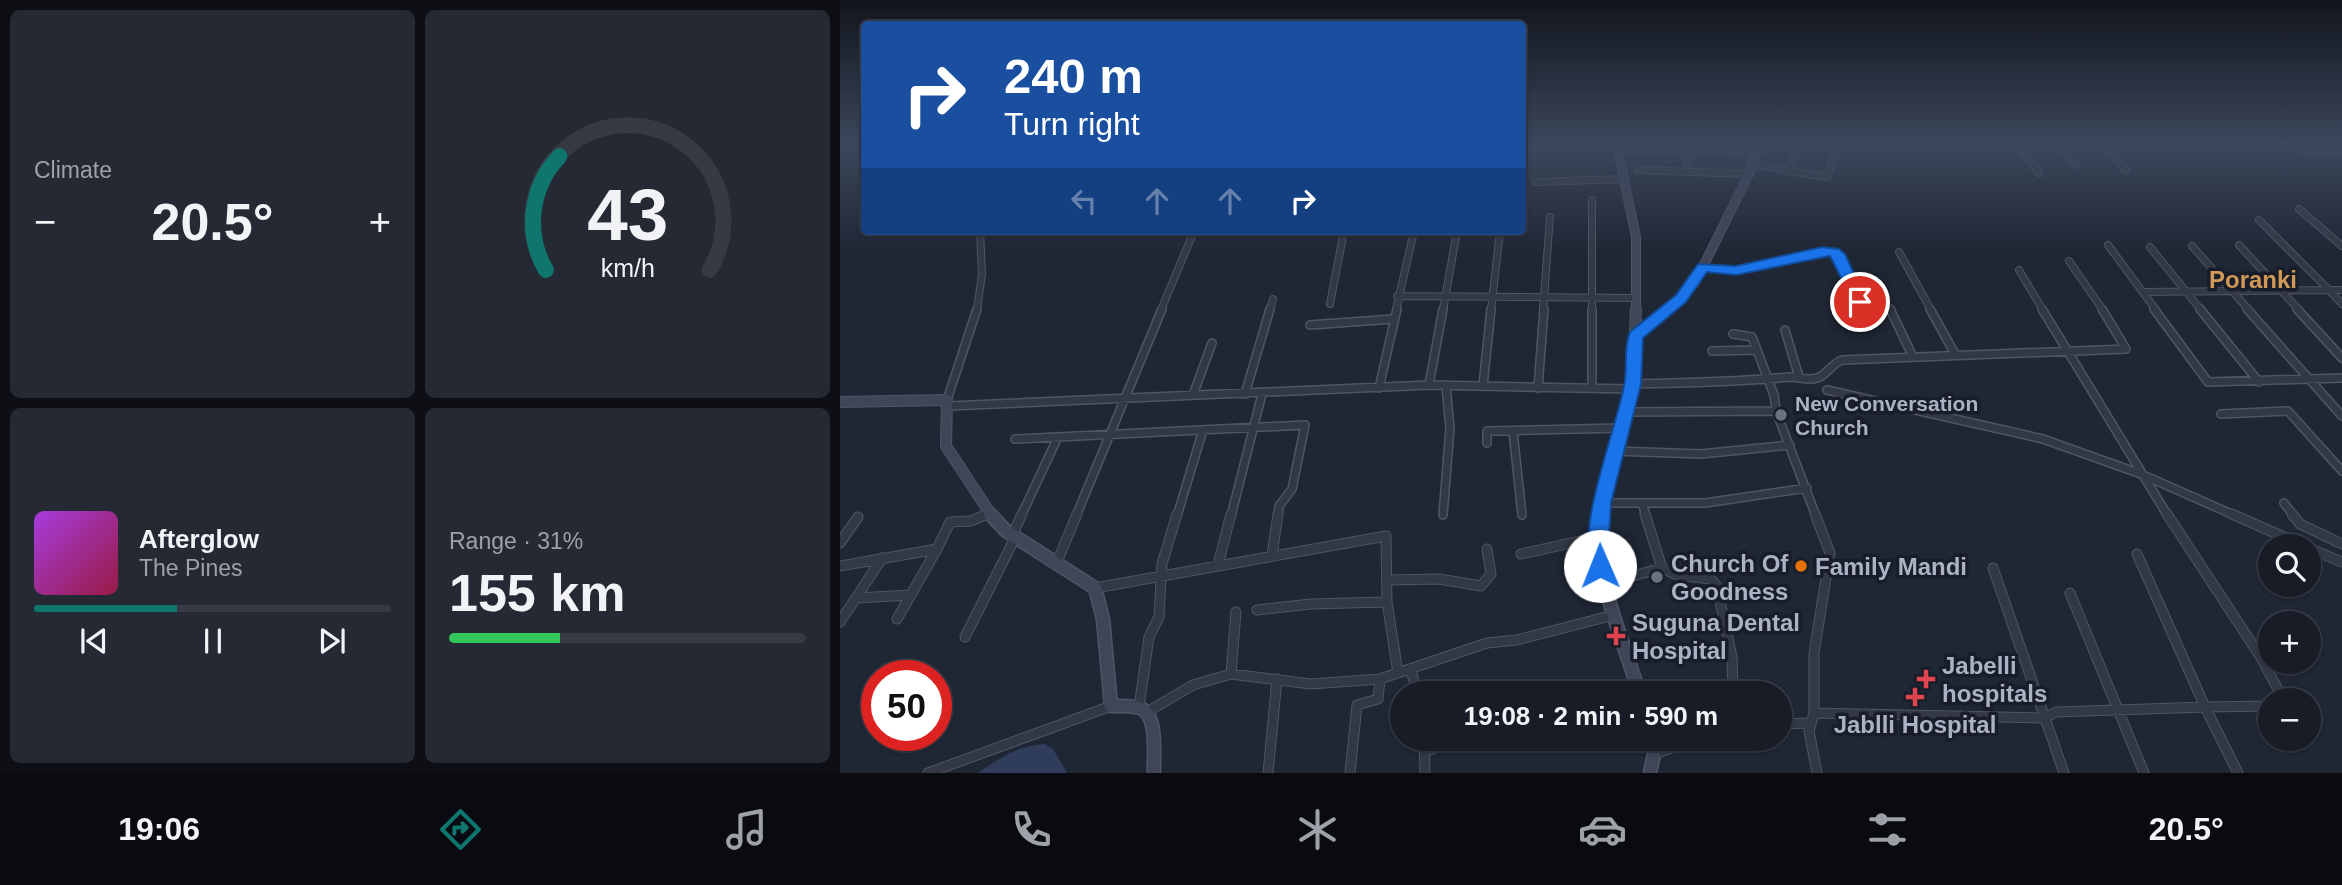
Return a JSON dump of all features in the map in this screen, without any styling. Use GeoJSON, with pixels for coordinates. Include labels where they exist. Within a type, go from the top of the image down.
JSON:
{"type":"FeatureCollection","features":[{"type":"Feature","properties":{"kind":"street"},"geometry":{"type":"LineString","coordinates":[[1625,182],[1638,266],[1632,387],[1602,503],[1598,537],[1602,584],[1610,616],[1626,648],[1636,681]]}},
{"type":"Feature","properties":{"kind":"street"},"geometry":{"type":"LineString","coordinates":[[1635,336],[1681,299],[1703,267],[1706,255],[1745,182]]}},
{"type":"Feature","properties":{"kind":"street"},"geometry":{"type":"LineString","coordinates":[[1592,200],[1592,388]]}},
{"type":"Feature","properties":{"kind":"street"},"geometry":{"type":"LineString","coordinates":[[2299,209],[2342,246]]}},
{"type":"Feature","properties":{"kind":"street"},"geometry":{"type":"LineString","coordinates":[[1538,388],[1550,217]]}},
{"type":"Feature","properties":{"kind":"street"},"geometry":{"type":"LineString","coordinates":[[2259,220],[2342,304]]}},
{"type":"Feature","properties":{"kind":"street"},"geometry":{"type":"LineString","coordinates":[[980,235],[983,255],[977,310],[948,403],[944,428],[946,446],[989,513],[1014,537],[1095,588],[1103,619],[1111,706]]}},
{"type":"Feature","properties":{"kind":"street"},"geometry":{"type":"LineString","coordinates":[[1057,562],[1192,235]]}},
{"type":"Feature","properties":{"kind":"street"},"geometry":{"type":"LineString","coordinates":[[1330,304],[1343,235]]}},
{"type":"Feature","properties":{"kind":"street"},"geometry":{"type":"LineString","coordinates":[[1379,388],[1397,296],[1413,235]]}},
{"type":"Feature","properties":{"kind":"street"},"geometry":{"type":"LineString","coordinates":[[1429,385],[1456,235]]}},
{"type":"Feature","properties":{"kind":"street"},"geometry":{"type":"LineString","coordinates":[[1483,386],[1500,235]]}},
{"type":"Feature","properties":{"kind":"street"},"geometry":{"type":"LineString","coordinates":[[2108,244],[2208,382],[2342,378]]}},
{"type":"Feature","properties":{"kind":"street"},"geometry":{"type":"LineString","coordinates":[[2239,245],[2342,358]]}},
{"type":"Feature","properties":{"kind":"street"},"geometry":{"type":"LineString","coordinates":[[2192,246],[2342,416]]}},
{"type":"Feature","properties":{"kind":"street"},"geometry":{"type":"LineString","coordinates":[[2150,247],[2259,382]]}},
{"type":"Feature","properties":{"kind":"street"},"geometry":{"type":"LineString","coordinates":[[1703,267],[1736,270],[1822,251],[1834,252],[1840,257],[1860,302],[1891,309],[1913,357]]}},
{"type":"Feature","properties":{"kind":"street"},"geometry":{"type":"LineString","coordinates":[[1899,252],[1955,354]]}},
{"type":"Feature","properties":{"kind":"street"},"geometry":{"type":"LineString","coordinates":[[840,402],[948,403],[1123,399],[1429,385],[1632,387],[1819,378],[1829,365],[1842,360],[2127,348],[2069,261]]}},
{"type":"Feature","properties":{"kind":"street"},"geometry":{"type":"LineString","coordinates":[[2019,270],[2141,474],[2260,656],[2277,688]]}},
{"type":"Feature","properties":{"kind":"street"},"geometry":{"type":"LineString","coordinates":[[2143,292],[2342,290]]}},
{"type":"Feature","properties":{"kind":"street"},"geometry":{"type":"LineString","coordinates":[[1397,296],[1543,295],[1636,298]]}},
{"type":"Feature","properties":{"kind":"street"},"geometry":{"type":"LineString","coordinates":[[1245,394],[1273,299]]}},
{"type":"Feature","properties":{"kind":"street"},"geometry":{"type":"LineString","coordinates":[[1310,325],[1393,319]]}},
{"type":"Feature","properties":{"kind":"street"},"geometry":{"type":"LineString","coordinates":[[1785,330],[1799,377]]}},
{"type":"Feature","properties":{"kind":"street"},"geometry":{"type":"LineString","coordinates":[[1733,334],[1751,335],[1776,411],[1828,544],[1830,561],[1814,653],[1812,718],[1809,731],[1817,773]]}},
{"type":"Feature","properties":{"kind":"street"},"geometry":{"type":"LineString","coordinates":[[1193,396],[1212,343]]}},
{"type":"Feature","properties":{"kind":"street"},"geometry":{"type":"LineString","coordinates":[[1712,351],[1757,350]]}},
{"type":"Feature","properties":{"kind":"street"},"geometry":{"type":"LineString","coordinates":[[1443,515],[1450,428],[1446,385]]}},
{"type":"Feature","properties":{"kind":"street"},"geometry":{"type":"LineString","coordinates":[[1826,390],[2043,439],[2141,474],[2277,534]]}},
{"type":"Feature","properties":{"kind":"street"},"geometry":{"type":"LineString","coordinates":[[1218,565],[1262,394]]}},
{"type":"Feature","properties":{"kind":"street"},"geometry":{"type":"LineString","coordinates":[[1625,412],[1776,411]]}},
{"type":"Feature","properties":{"kind":"street"},"geometry":{"type":"LineString","coordinates":[[2221,414],[2288,411],[2342,471]]}},
{"type":"Feature","properties":{"kind":"street"},"geometry":{"type":"LineString","coordinates":[[1015,439],[1305,425],[1292,489],[1279,506],[1272,555]]}},
{"type":"Feature","properties":{"kind":"street"},"geometry":{"type":"LineString","coordinates":[[1487,443],[1487,431],[1621,428]]}},
{"type":"Feature","properties":{"kind":"street"},"geometry":{"type":"LineString","coordinates":[[1154,773],[1152,726],[1143,710],[1149,637],[1159,617],[1161,575],[1174,519],[1203,430]]}},
{"type":"Feature","properties":{"kind":"street"},"geometry":{"type":"LineString","coordinates":[[1513,431],[1522,515]]}},
{"type":"Feature","properties":{"kind":"street"},"geometry":{"type":"LineString","coordinates":[[965,637],[1014,537],[1058,437]]}},
{"type":"Feature","properties":{"kind":"street"},"geometry":{"type":"LineString","coordinates":[[1615,452],[1701,454],[1790,445]]}},
{"type":"Feature","properties":{"kind":"street"},"geometry":{"type":"LineString","coordinates":[[1602,503],[1643,506],[1765,498],[1807,488]]}},
{"type":"Feature","properties":{"kind":"street"},"geometry":{"type":"LineString","coordinates":[[2284,503],[2300,524],[2342,544]]}},
{"type":"Feature","properties":{"kind":"street"},"geometry":{"type":"LineString","coordinates":[[1643,506],[1662,569]]}},
{"type":"Feature","properties":{"kind":"street"},"geometry":{"type":"LineString","coordinates":[[897,619],[950,522],[971,521],[989,513]]}},
{"type":"Feature","properties":{"kind":"street"},"geometry":{"type":"LineString","coordinates":[[840,543],[858,517]]}},
{"type":"Feature","properties":{"kind":"street"},"geometry":{"type":"LineString","coordinates":[[1095,588],[1386,536],[1389,580],[1387,602],[1398,673]]}},
{"type":"Feature","properties":{"kind":"street"},"geometry":{"type":"LineString","coordinates":[[1521,554],[1598,537]]}},
{"type":"Feature","properties":{"kind":"street"},"geometry":{"type":"LineString","coordinates":[[840,566],[937,548]]}},
{"type":"Feature","properties":{"kind":"street"},"geometry":{"type":"LineString","coordinates":[[1389,580],[1439,579],[1481,586],[1491,574],[1488,549]]}},
{"type":"Feature","properties":{"kind":"street"},"geometry":{"type":"LineString","coordinates":[[2321,553],[2342,562]]}},
{"type":"Feature","properties":{"kind":"street"},"geometry":{"type":"LineString","coordinates":[[2137,554],[2205,707],[2238,773]]}},
{"type":"Feature","properties":{"kind":"street"},"geometry":{"type":"LineString","coordinates":[[840,622],[882,558]]}},
{"type":"Feature","properties":{"kind":"street"},"geometry":{"type":"LineString","coordinates":[[1993,568],[2064,773]]}},
{"type":"Feature","properties":{"kind":"street"},"geometry":{"type":"LineString","coordinates":[[1602,584],[1662,569],[1677,575],[1704,576],[1717,587],[1732,657],[1733,681]]}},
{"type":"Feature","properties":{"kind":"street"},"geometry":{"type":"LineString","coordinates":[[2070,593],[2144,773]]}},
{"type":"Feature","properties":{"kind":"street"},"geometry":{"type":"LineString","coordinates":[[856,598],[910,595]]}},
{"type":"Feature","properties":{"kind":"street"},"geometry":{"type":"LineString","coordinates":[[1257,610],[1311,604],[1387,602]]}},
{"type":"Feature","properties":{"kind":"street"},"geometry":{"type":"LineString","coordinates":[[1231,674],[1236,612]]}},
{"type":"Feature","properties":{"kind":"street"},"geometry":{"type":"LineString","coordinates":[[928,773],[1111,706],[1143,710],[1193,685],[1231,674],[1311,684],[1380,679],[1411,671],[1459,651],[1557,631],[1610,616]]}},
{"type":"Feature","properties":{"kind":"street"},"geometry":{"type":"LineString","coordinates":[[1411,671],[1414,681]]}},
{"type":"Feature","properties":{"kind":"street"},"geometry":{"type":"LineString","coordinates":[[1269,773],[1277,679]]}},
{"type":"Feature","properties":{"kind":"street"},"geometry":{"type":"LineString","coordinates":[[1350,773],[1357,705],[1378,699],[1380,679]]}},
{"type":"Feature","properties":{"kind":"street"},"geometry":{"type":"LineString","coordinates":[[1792,722],[1812,718],[2045,718],[2056,712],[2258,705]]}},
{"type":"Feature","properties":{"kind":"street"},"geometry":{"type":"LineString","coordinates":[[1650,773],[1653,751]]}},
{"type":"Feature","properties":{"kind":"street"},"geometry":{"type":"LineString","coordinates":[[1654,754],[1663,751]]}},
{"type":"Feature","properties":{"kind":"street"},"geometry":{"type":"LineString","coordinates":[[1424,752],[1425,773]]}},
{"type":"Feature","properties":{"kind":"water"},"geometry":{"type":"Polygon","coordinates":[[[1045,744],[1053,749],[1067,773],[978,773],[1018,750],[1045,744]]]}},
{"type":"Feature","properties":{"kind":"place","name":"New Conversation Church"},"geometry":{"type":"Point","coordinates":[1781,415]}},
{"type":"Feature","properties":{"kind":"place","name":"Family Mandi"},"geometry":{"type":"Point","coordinates":[1801,566]}},
{"type":"Feature","properties":{"kind":"place","name":"Church Of Goodness"},"geometry":{"type":"Point","coordinates":[1657,577]}},
{"type":"Feature","properties":{"kind":"place","name":"Suguna Dental Hospital"},"geometry":{"type":"Point","coordinates":[1616,636]}},
{"type":"Feature","properties":{"kind":"place","name":"Jabelli hospitals"},"geometry":{"type":"Point","coordinates":[1926,679]}},
{"type":"Feature","properties":{"kind":"place","name":"Jablli Hospital"},"geometry":{"type":"Point","coordinates":[1915,697]}},
{"type":"Feature","properties":{"kind":"district","name":"Poranki"},"geometry":{"type":"Point","coordinates":[2253,279]}},
{"type":"Feature","properties":{"kind":"route"},"geometry":{"type":"LineString","coordinates":[[1600,566],[1598,537],[1602,503],[1633,384],[1635,336],[1681,299],[1695,283],[1703,267],[1719,271],[1746,269],[1822,251],[1834,252],[1840,257],[1860,302]]}}]}
